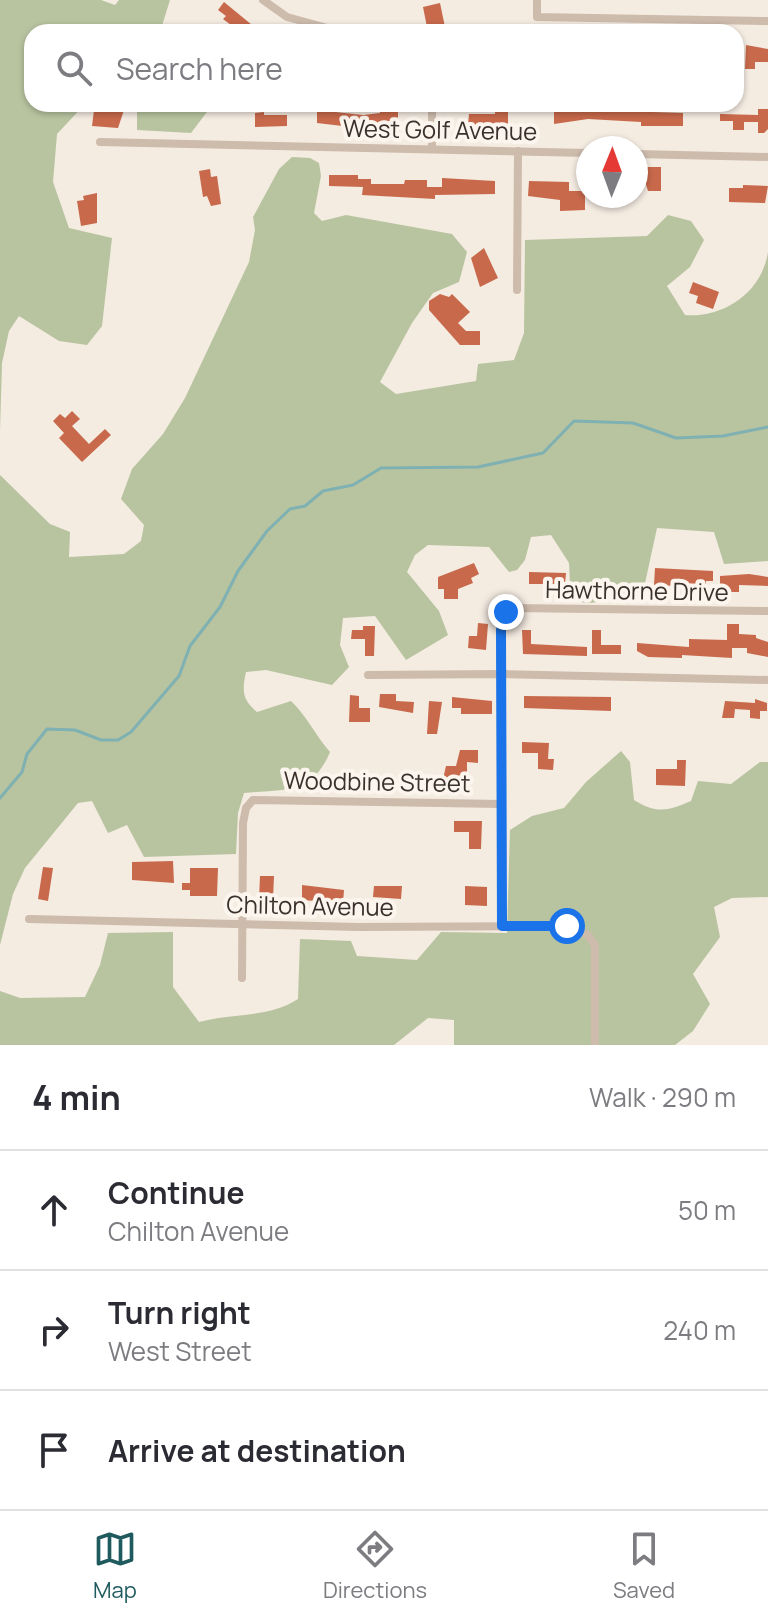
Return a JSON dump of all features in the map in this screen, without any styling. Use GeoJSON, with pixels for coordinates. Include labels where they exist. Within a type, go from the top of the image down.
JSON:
{"type":"FeatureCollection","features":[{"type":"Feature","properties":{"kind":"street"},"geometry":{"type":"LineString","coordinates":[[263,0],[287,17],[313,24]]}},
{"type":"Feature","properties":{"kind":"street"},"geometry":{"type":"LineString","coordinates":[[537,0],[537,17],[768,21]]}},
{"type":"Feature","properties":{"kind":"street"},"geometry":{"type":"LineString","coordinates":[[432,112],[432,149]]}},
{"type":"Feature","properties":{"kind":"street","name":"West Golf Avenue"},"geometry":{"type":"LineString","coordinates":[[100,142],[576,153]]}},
{"type":"Feature","properties":{"kind":"street"},"geometry":{"type":"LineString","coordinates":[[517,290],[518,151]]}},
{"type":"Feature","properties":{"kind":"street"},"geometry":{"type":"LineString","coordinates":[[648,154],[768,157]]}},
{"type":"Feature","properties":{"kind":"street","name":"Hawthorne Drive"},"geometry":{"type":"LineString","coordinates":[[501,674],[501,630],[510,608],[768,611]]}},
{"type":"Feature","properties":{"kind":"street"},"geometry":{"type":"LineString","coordinates":[[501,674],[502,926]]}},
{"type":"Feature","properties":{"kind":"street"},"geometry":{"type":"LineString","coordinates":[[368,675],[501,674],[768,680]]}},
{"type":"Feature","properties":{"kind":"street","name":"Woodbine Street"},"geometry":{"type":"LineString","coordinates":[[243,924],[243,823],[246,808],[253,800],[501,804]]}},
{"type":"Feature","properties":{"kind":"street","name":"Chilton Avenue"},"geometry":{"type":"LineString","coordinates":[[29,919],[567,926],[588,935],[597,954],[595,1045]]}},
{"type":"Feature","properties":{"kind":"street"},"geometry":{"type":"LineString","coordinates":[[242,978],[243,924]]}},
{"type":"Feature","properties":{"kind":"green space"},"geometry":{"type":"Polygon","coordinates":[[[0,0],[101,0],[115,5],[119,0],[170,0],[162,24],[24,24],[24,112],[78,112],[57,134],[53,182],[69,228],[112,238],[102,326],[87,345],[59,341],[19,316],[9,331],[2,363],[0,431],[0,0]]]}},
{"type":"Feature","properties":{"kind":"green space"},"geometry":{"type":"Polygon","coordinates":[[[137,112],[207,112],[191,133],[137,130],[137,112]]]}},
{"type":"Feature","properties":{"kind":"green space"},"geometry":{"type":"Polygon","coordinates":[[[292,157],[310,158],[319,163],[321,176],[314,213],[322,221],[346,215],[452,234],[467,252],[459,282],[433,293],[412,323],[380,382],[396,394],[476,381],[478,364],[514,360],[524,333],[525,240],[647,236],[668,215],[691,221],[704,240],[690,267],[667,286],[685,315],[714,312],[739,300],[758,279],[768,252],[768,561],[724,564],[714,532],[657,528],[642,597],[589,603],[571,601],[569,563],[551,535],[531,537],[525,560],[517,570],[509,572],[489,547],[428,545],[415,555],[407,572],[439,611],[448,635],[406,660],[375,616],[343,618],[340,645],[349,667],[332,685],[266,670],[246,672],[244,694],[252,708],[257,712],[291,701],[330,752],[323,766],[306,783],[284,790],[244,793],[238,813],[236,854],[144,857],[127,825],[108,833],[92,801],[78,803],[25,868],[13,894],[0,945],[0,475],[50,524],[70,532],[69,557],[124,554],[141,541],[144,525],[121,499],[132,469],[163,434],[185,398],[249,262],[255,230],[253,217],[279,169],[292,157]]]}},
{"type":"Feature","properties":{"kind":"green space"},"geometry":{"type":"Polygon","coordinates":[[[621,751],[630,762],[634,800],[656,809],[669,809],[691,801],[698,781],[731,784],[760,762],[768,762],[768,897],[732,898],[714,907],[720,937],[693,974],[710,1004],[693,1031],[675,1045],[454,1045],[454,1020],[428,1018],[394,1045],[0,1045],[0,991],[20,998],[85,997],[100,965],[108,933],[173,932],[173,987],[199,1022],[263,1012],[298,999],[300,939],[351,941],[357,956],[417,960],[441,932],[507,933],[510,830],[532,816],[564,808],[586,782],[621,751]]]}},
{"type":"Feature","properties":{"kind":"building"},"geometry":{"type":"Polygon","coordinates":[[[224,2],[251,24],[230,24],[218,10],[224,2]]]}},
{"type":"Feature","properties":{"kind":"building"},"geometry":{"type":"Polygon","coordinates":[[[440,3],[444,24],[426,24],[423,7],[440,3]]]}},
{"type":"Feature","properties":{"kind":"building"},"geometry":{"type":"Polygon","coordinates":[[[746,45],[768,49],[768,62],[755,62],[755,69],[745,69],[746,45]]]}},
{"type":"Feature","properties":{"kind":"building"},"geometry":{"type":"Polygon","coordinates":[[[758,109],[768,109],[768,129],[764,133],[758,133],[758,122],[744,122],[744,130],[733,130],[733,121],[720,121],[720,114],[758,115],[758,109]]]}},
{"type":"Feature","properties":{"kind":"building"},"geometry":{"type":"Polygon","coordinates":[[[94,112],[123,112],[118,128],[92,126],[94,112]]]}},
{"type":"Feature","properties":{"kind":"building"},"geometry":{"type":"Polygon","coordinates":[[[264,112],[264,115],[287,115],[287,126],[255,127],[255,113],[264,112]]]}},
{"type":"Feature","properties":{"kind":"building"},"geometry":{"type":"Polygon","coordinates":[[[317,112],[398,112],[398,124],[351,123],[351,127],[317,123],[317,112]]]}},
{"type":"Feature","properties":{"kind":"building"},"geometry":{"type":"Polygon","coordinates":[[[508,112],[508,126],[468,125],[469,114],[508,112]]]}},
{"type":"Feature","properties":{"kind":"building"},"geometry":{"type":"Polygon","coordinates":[[[554,112],[683,113],[683,126],[641,126],[641,122],[588,119],[554,124],[554,112]]]}},
{"type":"Feature","properties":{"kind":"building"},"geometry":{"type":"Polygon","coordinates":[[[648,167],[661,167],[661,191],[648,191],[648,167]]]}},
{"type":"Feature","properties":{"kind":"building"},"geometry":{"type":"Polygon","coordinates":[[[210,169],[211,177],[217,176],[221,204],[211,206],[207,196],[203,197],[199,171],[210,169]]]}},
{"type":"Feature","properties":{"kind":"building"},"geometry":{"type":"Polygon","coordinates":[[[329,175],[358,175],[358,179],[371,179],[371,184],[427,180],[427,187],[442,187],[442,178],[495,181],[495,194],[435,195],[435,199],[362,195],[363,187],[329,186],[329,175]]]}},
{"type":"Feature","properties":{"kind":"building"},"geometry":{"type":"Polygon","coordinates":[[[529,181],[569,182],[569,191],[576,191],[576,208],[585,210],[560,211],[560,200],[528,196],[529,181]]]}},
{"type":"Feature","properties":{"kind":"building"},"geometry":{"type":"Polygon","coordinates":[[[743,185],[768,186],[765,203],[729,202],[729,188],[743,188],[743,185]]]}},
{"type":"Feature","properties":{"kind":"building"},"geometry":{"type":"Polygon","coordinates":[[[97,193],[97,223],[81,226],[77,201],[84,200],[83,196],[97,193]]]}},
{"type":"Feature","properties":{"kind":"building"},"geometry":{"type":"Polygon","coordinates":[[[484,248],[498,278],[480,287],[471,258],[484,248]]]}},
{"type":"Feature","properties":{"kind":"building"},"geometry":{"type":"Polygon","coordinates":[[[693,282],[719,292],[713,309],[696,303],[698,296],[689,293],[693,282]]]}},
{"type":"Feature","properties":{"kind":"building"},"geometry":{"type":"Polygon","coordinates":[[[440,294],[449,297],[452,294],[470,312],[458,323],[466,331],[480,331],[480,345],[460,345],[429,310],[429,301],[440,294]]]}},
{"type":"Feature","properties":{"kind":"building"},"geometry":{"type":"Polygon","coordinates":[[[72,411],[80,419],[72,426],[89,444],[105,429],[111,435],[82,462],[59,438],[64,433],[53,421],[60,414],[65,418],[72,411]]]}},
{"type":"Feature","properties":{"kind":"building"},"geometry":{"type":"Polygon","coordinates":[[[474,563],[479,574],[471,578],[473,583],[458,589],[458,599],[444,599],[444,589],[438,589],[438,577],[474,563]]]}},
{"type":"Feature","properties":{"kind":"building"},"geometry":{"type":"Polygon","coordinates":[[[655,568],[713,571],[713,581],[706,581],[705,587],[654,585],[655,568]]]}},
{"type":"Feature","properties":{"kind":"building"},"geometry":{"type":"Polygon","coordinates":[[[529,572],[566,573],[565,584],[529,584],[529,572]]]}},
{"type":"Feature","properties":{"kind":"building"},"geometry":{"type":"Polygon","coordinates":[[[749,574],[768,577],[768,586],[739,585],[739,592],[720,592],[720,576],[749,574]]]}},
{"type":"Feature","properties":{"kind":"building"},"geometry":{"type":"Polygon","coordinates":[[[478,623],[488,624],[486,650],[468,648],[469,636],[477,636],[478,623]]]}},
{"type":"Feature","properties":{"kind":"building"},"geometry":{"type":"Polygon","coordinates":[[[727,624],[739,624],[739,634],[756,635],[756,638],[768,642],[768,657],[747,653],[747,648],[732,648],[732,658],[682,655],[682,658],[648,657],[637,651],[637,643],[689,647],[689,639],[727,640],[727,624]]]}},
{"type":"Feature","properties":{"kind":"building"},"geometry":{"type":"Polygon","coordinates":[[[363,626],[375,626],[374,656],[365,656],[365,639],[351,639],[352,630],[363,630],[363,626]]]}},
{"type":"Feature","properties":{"kind":"building"},"geometry":{"type":"Polygon","coordinates":[[[522,630],[531,630],[531,644],[587,647],[587,656],[523,654],[522,630]]]}},
{"type":"Feature","properties":{"kind":"building"},"geometry":{"type":"Polygon","coordinates":[[[592,630],[601,630],[601,645],[621,645],[621,654],[592,654],[592,630]]]}},
{"type":"Feature","properties":{"kind":"building"},"geometry":{"type":"Polygon","coordinates":[[[380,694],[396,694],[396,701],[414,702],[413,713],[379,707],[380,694]]]}},
{"type":"Feature","properties":{"kind":"building"},"geometry":{"type":"Polygon","coordinates":[[[350,695],[359,696],[359,708],[370,708],[370,722],[349,722],[350,695]]]}},
{"type":"Feature","properties":{"kind":"building"},"geometry":{"type":"Polygon","coordinates":[[[524,696],[611,697],[611,711],[524,708],[524,696]]]}},
{"type":"Feature","properties":{"kind":"building"},"geometry":{"type":"Polygon","coordinates":[[[452,697],[492,701],[492,714],[461,714],[461,708],[452,708],[452,697]]]}},
{"type":"Feature","properties":{"kind":"building"},"geometry":{"type":"Polygon","coordinates":[[[755,699],[767,703],[767,711],[760,711],[760,719],[750,718],[750,710],[735,709],[734,718],[722,718],[725,701],[755,703],[755,699]]]}},
{"type":"Feature","properties":{"kind":"building"},"geometry":{"type":"Polygon","coordinates":[[[429,701],[442,702],[437,734],[427,734],[429,701]]]}},
{"type":"Feature","properties":{"kind":"building"},"geometry":{"type":"Polygon","coordinates":[[[522,742],[549,743],[548,759],[554,759],[553,770],[538,769],[538,753],[522,753],[522,742]]]}},
{"type":"Feature","properties":{"kind":"building"},"geometry":{"type":"Polygon","coordinates":[[[460,750],[478,750],[478,763],[467,762],[467,780],[443,779],[446,766],[456,766],[460,750]]]}},
{"type":"Feature","properties":{"kind":"building"},"geometry":{"type":"Polygon","coordinates":[[[677,760],[686,760],[685,786],[656,785],[656,769],[677,769],[677,760]]]}},
{"type":"Feature","properties":{"kind":"building"},"geometry":{"type":"Polygon","coordinates":[[[454,821],[482,821],[481,849],[469,849],[469,832],[454,832],[454,821]]]}},
{"type":"Feature","properties":{"kind":"building"},"geometry":{"type":"Polygon","coordinates":[[[173,861],[174,883],[132,880],[132,862],[173,861]]]}},
{"type":"Feature","properties":{"kind":"building"},"geometry":{"type":"Polygon","coordinates":[[[43,867],[53,868],[48,901],[38,899],[43,867]]]}},
{"type":"Feature","properties":{"kind":"building"},"geometry":{"type":"Polygon","coordinates":[[[190,868],[218,868],[217,896],[190,896],[190,890],[182,890],[182,883],[190,883],[190,868]]]}},
{"type":"Feature","properties":{"kind":"building"},"geometry":{"type":"Polygon","coordinates":[[[260,876],[274,876],[273,899],[259,899],[260,876]]]}},
{"type":"Feature","properties":{"kind":"building"},"geometry":{"type":"Polygon","coordinates":[[[302,885],[344,890],[343,903],[302,900],[302,885]]]}},
{"type":"Feature","properties":{"kind":"building"},"geometry":{"type":"Polygon","coordinates":[[[374,886],[402,886],[401,899],[373,897],[374,886]]]}},
{"type":"Feature","properties":{"kind":"building"},"geometry":{"type":"Polygon","coordinates":[[[465,886],[487,887],[487,906],[465,905],[465,886]]]}},
{"type":"Feature","properties":{"kind":"waterway"},"geometry":{"type":"LineString","coordinates":[[0,798],[22,772],[27,754],[47,729],[75,730],[101,740],[118,740],[131,732],[179,676],[190,646],[220,607],[238,571],[267,531],[290,509],[305,506],[323,491],[353,485],[381,468],[478,467],[543,453],[574,421],[633,423],[676,438],[723,436],[768,427]]}},
{"type":"Feature","properties":{"kind":"route"},"geometry":{"type":"LineString","coordinates":[[506,612],[501,630],[502,926],[567,926]]}}]}
